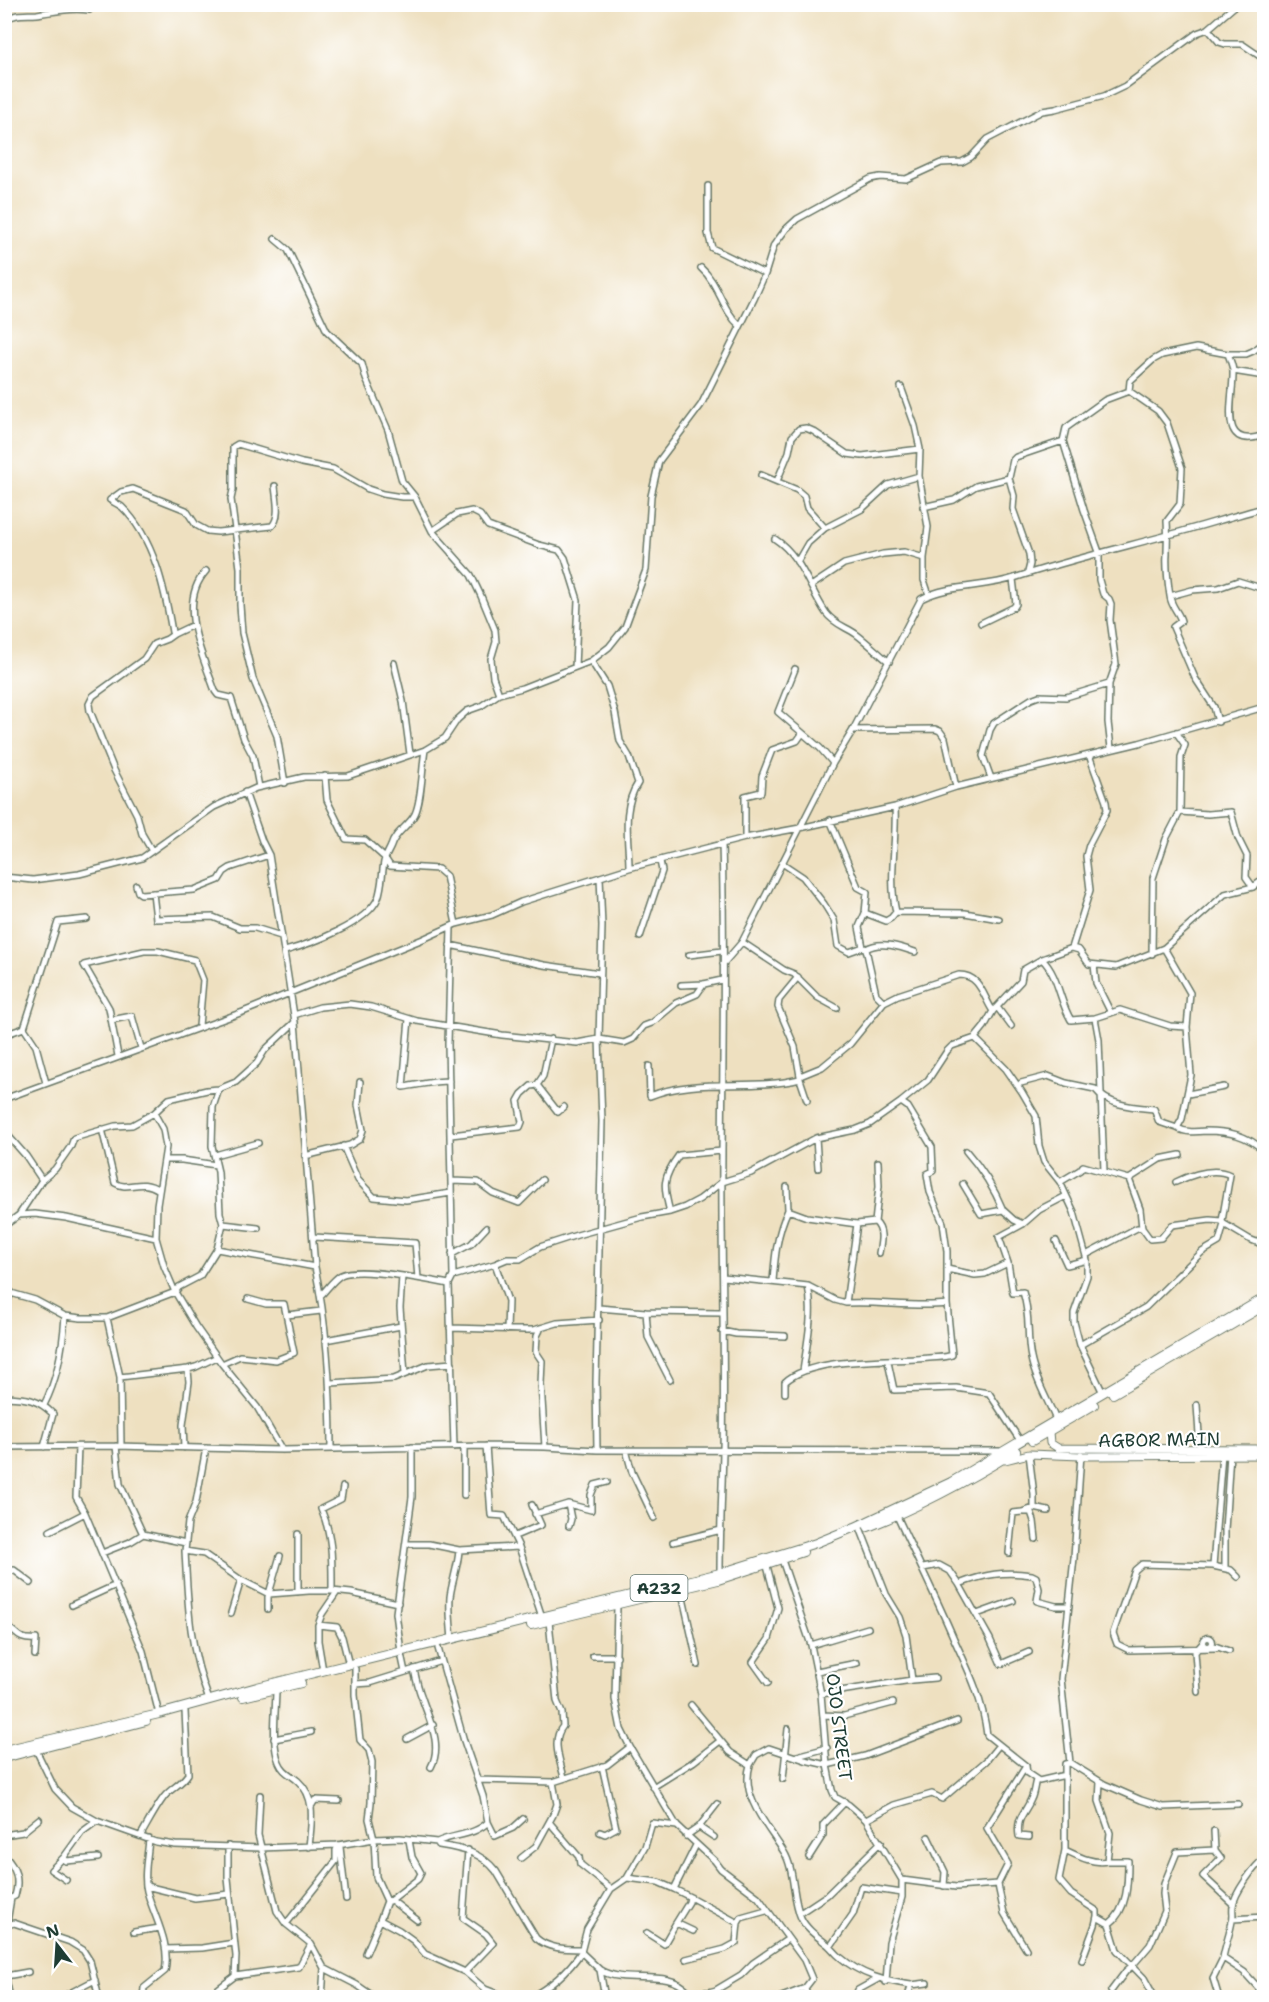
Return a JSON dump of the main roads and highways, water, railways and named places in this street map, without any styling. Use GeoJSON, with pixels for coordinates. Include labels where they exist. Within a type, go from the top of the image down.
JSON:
{"type":"FeatureCollection","features":[{"type":"Feature","properties":{"kind":"highway","name":"A232"},"geometry":{"type":"LineString","coordinates":[[401,1655],[438,1648],[545,1619],[617,1605],[816,1543],[941,1487],[1056,1420],[1264,1305]]}},
{"type":"Feature","properties":{"kind":"highway","name":"A232"},"geometry":{"type":"LineString","coordinates":[[4,1758],[276,1689],[452,1640],[681,1589],[766,1566],[897,1516],[1000,1461],[1264,1305]]}},
{"type":"Feature","properties":{"kind":"highway","name":"A232"},"geometry":{"type":"LineString","coordinates":[[4,1750],[159,1714],[323,1671],[352,1667]]}},
{"type":"Feature","properties":{"kind":"main road"},"geometry":{"type":"LineString","coordinates":[[1048,1432],[1050,1443],[1056,1451]]}},
{"type":"Feature","properties":{"kind":"main road","name":"AGBOR MAIN"},"geometry":{"type":"LineString","coordinates":[[1082,1452],[1264,1449]]}},
{"type":"Feature","properties":{"kind":"main road","name":"AGBOR MAIN"},"geometry":{"type":"LineString","coordinates":[[1000,1461],[1056,1451],[1264,1455]]}}]}
